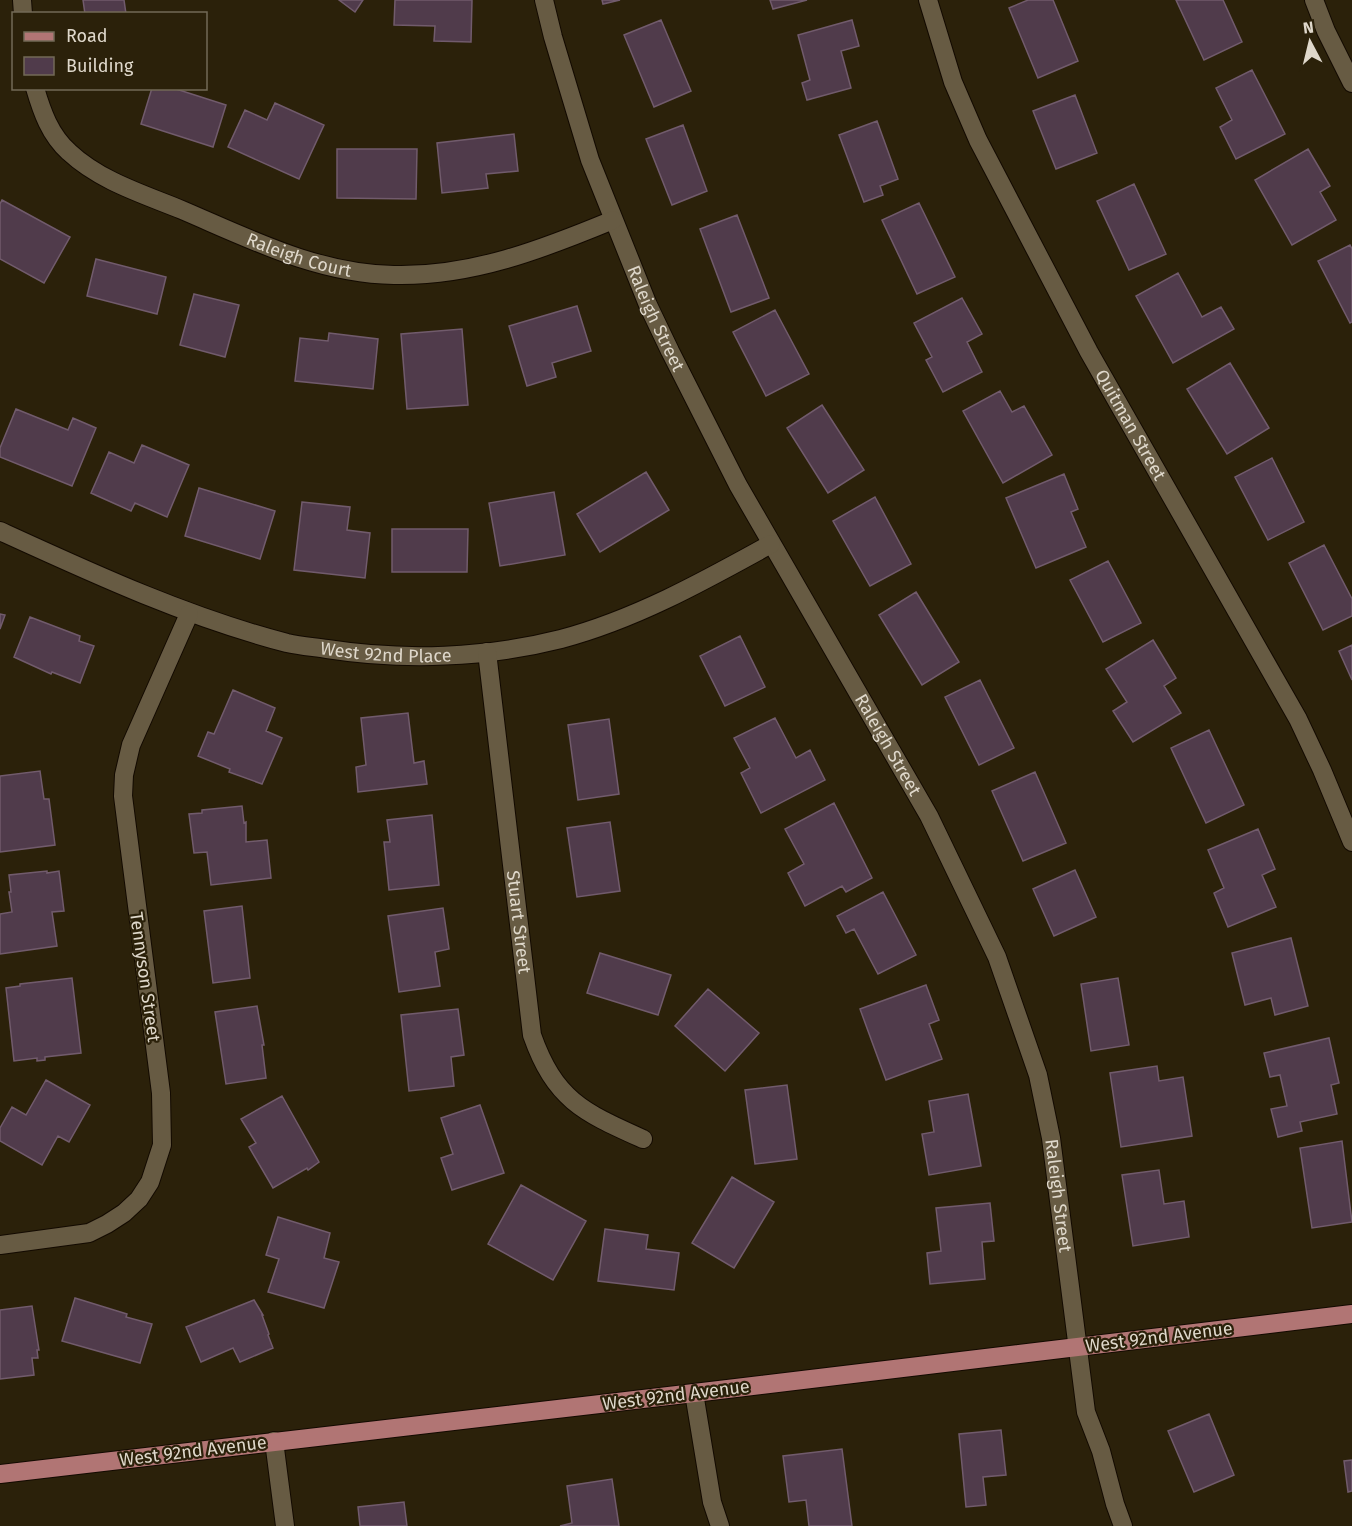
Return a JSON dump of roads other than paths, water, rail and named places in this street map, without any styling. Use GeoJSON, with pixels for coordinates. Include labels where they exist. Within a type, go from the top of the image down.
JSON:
{"type":"FeatureCollection","features":[{"type":"Feature","properties":{"kind":"main road","name":"West 92nd Avenue"},"geometry":{"type":"LineString","coordinates":[[0,1474],[694,1394],[1352,1314]]}},
{"type":"Feature","properties":{"kind":"street","name":"Raleigh Street"},"geometry":{"type":"LineString","coordinates":[[544,0],[590,160],[670,351],[738,485],[929,816],[997,957],[1038,1076],[1051,1138],[1086,1412],[1101,1451],[1114,1504],[1123,1526]]}},
{"type":"Feature","properties":{"kind":"street","name":"Quitman Street"},"geometry":{"type":"LineString","coordinates":[[928,0],[953,82],[978,140],[1089,352],[1298,719],[1352,842]]}},
{"type":"Feature","properties":{"kind":"street"},"geometry":{"type":"LineString","coordinates":[[1314,0],[1326,31],[1352,83]]}},
{"type":"Feature","properties":{"kind":"street","name":"Raleigh Court"},"geometry":{"type":"LineString","coordinates":[[36,90],[43,114],[56,137],[69,152],[101,177],[283,252],[330,267],[394,275],[425,274],[487,265],[521,256],[614,220]]}},
{"type":"Feature","properties":{"kind":"street","name":"West 92nd Place"},"geometry":{"type":"LineString","coordinates":[[0,531],[112,583],[189,614],[289,643],[363,655],[434,657],[487,652],[561,639],[619,620],[693,587],[771,544]]}},
{"type":"Feature","properties":{"kind":"street","name":"Tennyson Street"},"geometry":{"type":"LineString","coordinates":[[0,1245],[89,1233],[107,1224],[139,1199],[150,1182],[162,1145],[161,1093],[123,796],[124,775],[131,745],[189,614]]}},
{"type":"Feature","properties":{"kind":"street","name":"Stuart Street"},"geometry":{"type":"LineString","coordinates":[[487,652],[532,1035],[541,1061],[558,1087],[571,1100],[599,1119],[643,1139]]}},
{"type":"Feature","properties":{"kind":"street"},"geometry":{"type":"LineString","coordinates":[[694,1394],[712,1502],[720,1526]]}},
{"type":"Feature","properties":{"kind":"street"},"geometry":{"type":"LineString","coordinates":[[274,1441],[285,1526]]}}]}
